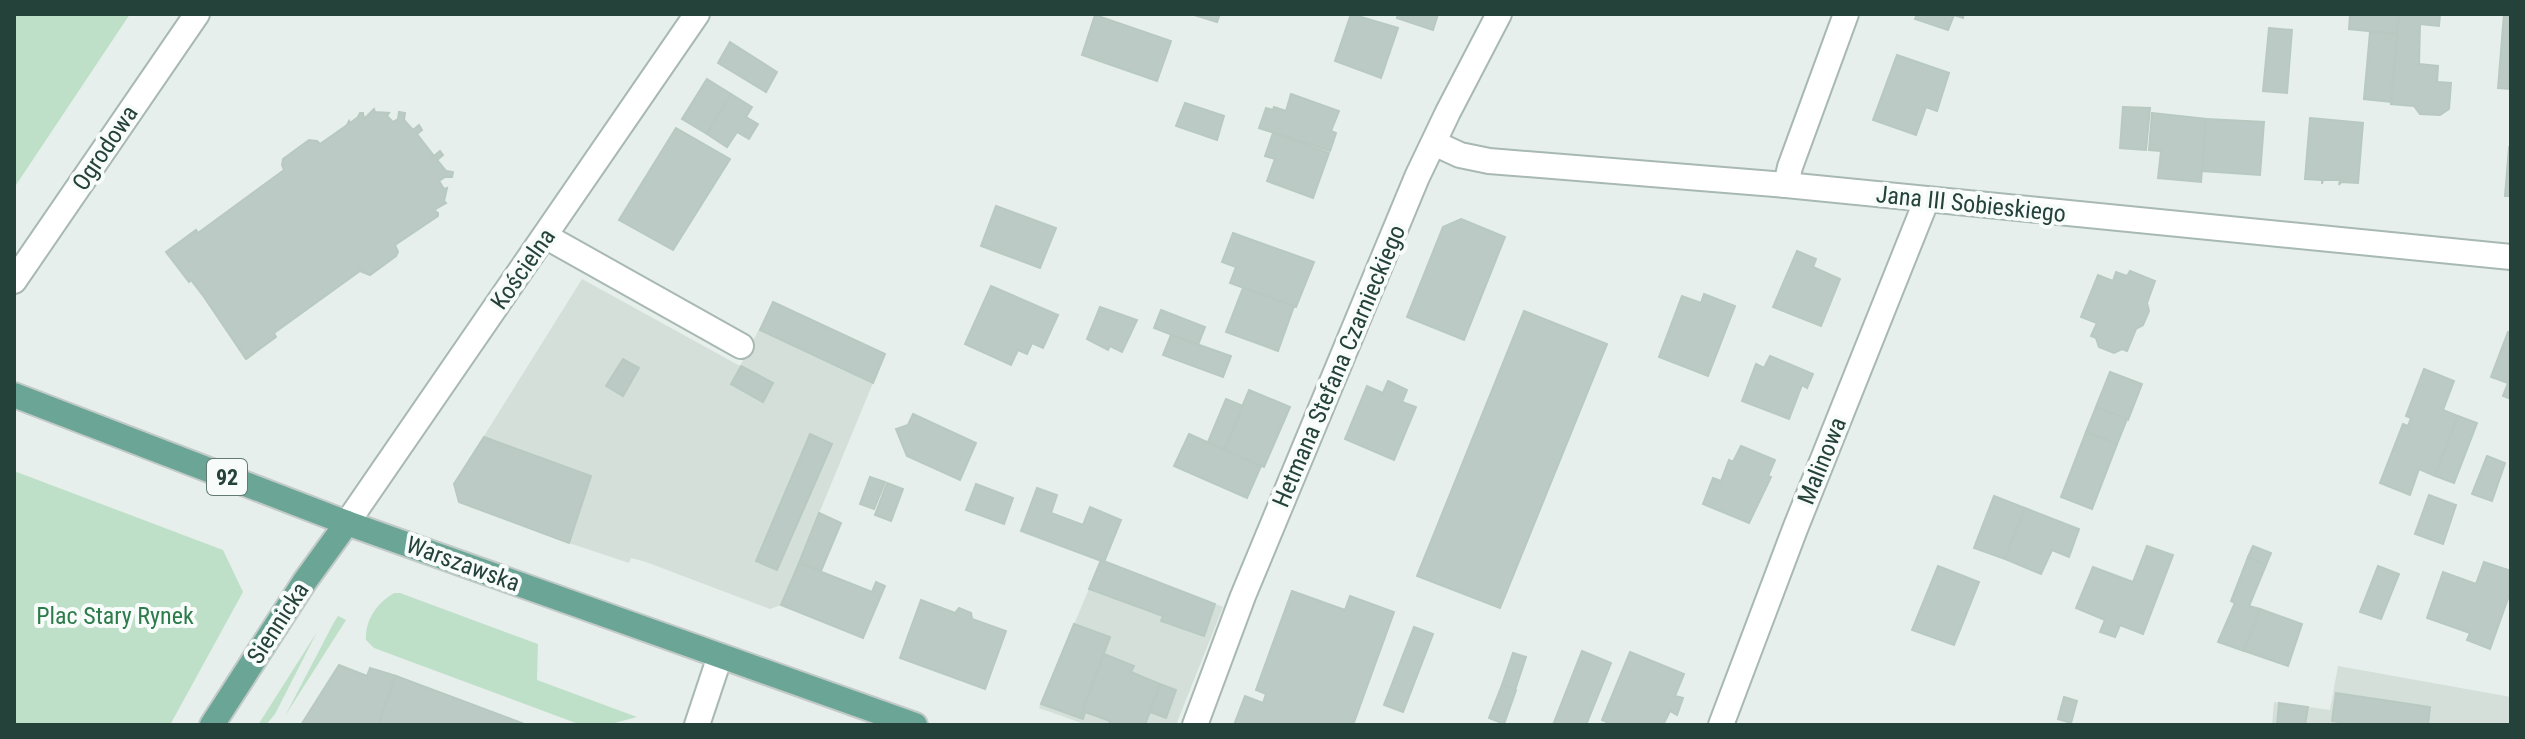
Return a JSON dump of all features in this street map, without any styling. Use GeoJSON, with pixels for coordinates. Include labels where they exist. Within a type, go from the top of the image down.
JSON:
{"type":"FeatureCollection","features":[{"type":"Feature","properties":{"kind":"main road","name":"Warszawska"},"geometry":{"type":"LineString","coordinates":[[14,395],[347,523],[915,725]]}},
{"type":"Feature","properties":{"kind":"main road","name":"Siennicka"},"geometry":{"type":"LineString","coordinates":[[212,725],[305,581],[347,523]]}},
{"type":"Feature","properties":{"kind":"street","name":"Ogrodowa"},"geometry":{"type":"LineString","coordinates":[[14,281],[197,14]]}},
{"type":"Feature","properties":{"kind":"street","name":"Kościelna"},"geometry":{"type":"LineString","coordinates":[[347,523],[697,14]]}},
{"type":"Feature","properties":{"kind":"street","name":"Hetmana Stefana Czarnieckiego"},"geometry":{"type":"LineString","coordinates":[[1195,725],[1243,596],[1434,143],[1499,14]]}},
{"type":"Feature","properties":{"kind":"street"},"geometry":{"type":"LineString","coordinates":[[1786,185],[1846,14]]}},
{"type":"Feature","properties":{"kind":"street","name":"Jana III Sobieskiego"},"geometry":{"type":"LineString","coordinates":[[1434,143],[1460,155],[1489,161],[1786,185],[2511,257]]}},
{"type":"Feature","properties":{"kind":"street","name":"Malinowa"},"geometry":{"type":"LineString","coordinates":[[1721,725],[1795,529],[1927,199]]}},
{"type":"Feature","properties":{"kind":"street"},"geometry":{"type":"LineString","coordinates":[[545,236],[741,346]]}},
{"type":"Feature","properties":{"kind":"street"},"geometry":{"type":"LineString","coordinates":[[697,725],[720,656]]}},
{"type":"Feature","properties":{"kind":"shaded area"},"geometry":{"type":"Polygon","coordinates":[[[582,279],[740,366],[773,302],[885,354],[781,605],[770,609],[646,562],[631,558],[629,563],[569,543],[454,484],[582,279]]]}},
{"type":"Feature","properties":{"kind":"shaded area"},"geometry":{"type":"Polygon","coordinates":[[[1101,560],[1223,607],[1176,725],[1087,725],[1039,708],[1101,560]]]}},
{"type":"Feature","properties":{"kind":"shaded area"},"geometry":{"type":"Polygon","coordinates":[[[2338,666],[2511,697],[2509,725],[2272,725],[2274,702],[2330,710],[2338,666]]]}},
{"type":"Feature","properties":{"kind":"green space"},"geometry":{"type":"Polygon","coordinates":[[[14,14],[130,14],[14,188],[14,14]]]}},
{"type":"Feature","properties":{"kind":"green space","name":"Plac Stary Rynek"},"geometry":{"type":"Polygon","coordinates":[[[14,471],[223,550],[243,592],[170,725],[14,725],[14,471]]]}},
{"type":"Feature","properties":{"kind":"green space"},"geometry":{"type":"Polygon","coordinates":[[[394,593],[538,644],[537,680],[637,717],[607,725],[581,725],[374,648],[366,640],[370,619],[377,607],[394,593]]]}},
{"type":"Feature","properties":{"kind":"green space"},"geometry":{"type":"Polygon","coordinates":[[[338,616],[346,620],[285,716],[333,624],[338,616]]]}},
{"type":"Feature","properties":{"kind":"green space"},"geometry":{"type":"Polygon","coordinates":[[[317,632],[275,714],[266,725],[258,725],[317,632]]]}},
{"type":"Feature","properties":{"kind":"building"},"geometry":{"type":"Polygon","coordinates":[[[1191,14],[1220,14],[1217,22],[1191,14]]]}},
{"type":"Feature","properties":{"kind":"building"},"geometry":{"type":"Polygon","coordinates":[[[1351,14],[1398,28],[1381,78],[1335,61],[1351,14]]]}},
{"type":"Feature","properties":{"kind":"building"},"geometry":{"type":"Polygon","coordinates":[[[1398,14],[1438,14],[1433,30],[1397,18],[1398,14]]]}},
{"type":"Feature","properties":{"kind":"building"},"geometry":{"type":"Polygon","coordinates":[[[1917,14],[1964,14],[1963,18],[1954,15],[1948,30],[1915,19],[1917,14]]]}},
{"type":"Feature","properties":{"kind":"building"},"geometry":{"type":"Polygon","coordinates":[[[2350,14],[2399,14],[2397,34],[2349,29],[2350,14]]]}},
{"type":"Feature","properties":{"kind":"building"},"geometry":{"type":"Polygon","coordinates":[[[2399,14],[2440,14],[2439,26],[2420,24],[2419,64],[2438,66],[2437,82],[2451,83],[2449,109],[2440,115],[2420,114],[2414,106],[2391,104],[2399,14]]]}},
{"type":"Feature","properties":{"kind":"building"},"geometry":{"type":"Polygon","coordinates":[[[2504,14],[2511,14],[2511,89],[2498,88],[2504,14]]]}},
{"type":"Feature","properties":{"kind":"building"},"geometry":{"type":"Polygon","coordinates":[[[1095,15],[1171,41],[1157,81],[1082,55],[1095,15]]]}},
{"type":"Feature","properties":{"kind":"building"},"geometry":{"type":"Polygon","coordinates":[[[2269,28],[2292,30],[2287,93],[2263,91],[2269,28]]]}},
{"type":"Feature","properties":{"kind":"building"},"geometry":{"type":"Polygon","coordinates":[[[2370,32],[2397,34],[2391,102],[2364,99],[2370,32]]]}},
{"type":"Feature","properties":{"kind":"building"},"geometry":{"type":"Polygon","coordinates":[[[730,42],[777,72],[766,92],[718,63],[730,42]]]}},
{"type":"Feature","properties":{"kind":"building"},"geometry":{"type":"Polygon","coordinates":[[[1897,55],[1949,73],[1937,111],[1926,107],[1916,135],[1873,120],[1897,55]]]}},
{"type":"Feature","properties":{"kind":"building"},"geometry":{"type":"Polygon","coordinates":[[[707,79],[731,94],[707,134],[682,119],[707,79]]]}},
{"type":"Feature","properties":{"kind":"building"},"geometry":{"type":"Polygon","coordinates":[[[731,94],[752,107],[746,117],[758,124],[749,139],[737,132],[727,147],[707,134],[731,94]]]}},
{"type":"Feature","properties":{"kind":"building"},"geometry":{"type":"Polygon","coordinates":[[[1291,94],[1339,111],[1331,131],[1336,133],[1330,151],[1259,128],[1266,108],[1286,111],[1291,94]]]}},
{"type":"Feature","properties":{"kind":"building"},"geometry":{"type":"Polygon","coordinates":[[[1185,103],[1224,116],[1217,140],[1176,126],[1185,103]]]}},
{"type":"Feature","properties":{"kind":"building"},"geometry":{"type":"Polygon","coordinates":[[[2123,107],[2150,108],[2146,150],[2120,148],[2123,107]]]}},
{"type":"Feature","properties":{"kind":"building"},"geometry":{"type":"Polygon","coordinates":[[[374,109],[375,112],[389,113],[387,116],[393,122],[398,119],[399,112],[405,113],[404,120],[413,130],[419,125],[422,130],[417,134],[434,156],[440,151],[443,155],[437,160],[446,171],[453,172],[452,177],[439,181],[444,189],[447,188],[446,203],[434,210],[438,216],[395,245],[396,256],[370,275],[360,271],[274,333],[276,337],[246,359],[204,297],[166,252],[196,230],[198,233],[284,170],[283,159],[309,140],[320,144],[360,113],[363,113],[364,119],[374,109]]]}},
{"type":"Feature","properties":{"kind":"building"},"geometry":{"type":"Polygon","coordinates":[[[2152,113],[2206,119],[2201,182],[2158,178],[2161,151],[2149,150],[2152,113]]]}},
{"type":"Feature","properties":{"kind":"building"},"geometry":{"type":"Polygon","coordinates":[[[2310,118],[2363,123],[2358,183],[2341,182],[2339,185],[2340,180],[2323,180],[2322,184],[2322,180],[2305,179],[2310,118]]]}},
{"type":"Feature","properties":{"kind":"building"},"geometry":{"type":"Polygon","coordinates":[[[2206,119],[2264,122],[2260,175],[2202,171],[2206,119]]]}},
{"type":"Feature","properties":{"kind":"building"},"geometry":{"type":"Polygon","coordinates":[[[676,128],[730,159],[673,250],[619,220],[676,128]]]}},
{"type":"Feature","properties":{"kind":"building"},"geometry":{"type":"Polygon","coordinates":[[[1273,133],[1329,153],[1313,198],[1267,181],[1275,159],[1265,156],[1273,133]]]}},
{"type":"Feature","properties":{"kind":"building"},"geometry":{"type":"Polygon","coordinates":[[[2509,147],[2511,196],[2505,196],[2509,147]]]}},
{"type":"Feature","properties":{"kind":"building"},"geometry":{"type":"Polygon","coordinates":[[[996,206],[1056,228],[1040,268],[981,246],[996,206]]]}},
{"type":"Feature","properties":{"kind":"building"},"geometry":{"type":"Polygon","coordinates":[[[1461,219],[1505,237],[1464,340],[1407,317],[1443,227],[1461,219]]]}},
{"type":"Feature","properties":{"kind":"building"},"geometry":{"type":"Polygon","coordinates":[[[1233,233],[1314,262],[1296,307],[1230,283],[1236,267],[1222,262],[1233,233]]]}},
{"type":"Feature","properties":{"kind":"building"},"geometry":{"type":"Polygon","coordinates":[[[1797,251],[1816,259],[1813,267],[1840,279],[1821,326],[1773,307],[1797,251]]]}},
{"type":"Feature","properties":{"kind":"building"},"geometry":{"type":"Polygon","coordinates":[[[2130,271],[2155,281],[2143,325],[2136,329],[2127,351],[2122,349],[2114,353],[2099,347],[2096,338],[2091,336],[2097,323],[2081,317],[2098,275],[2113,281],[2116,272],[2127,276],[2130,271]]]}},
{"type":"Feature","properties":{"kind":"building"},"geometry":{"type":"Polygon","coordinates":[[[991,286],[1058,315],[1043,348],[1032,343],[1027,354],[1018,350],[1011,365],[965,344],[991,286]]]}},
{"type":"Feature","properties":{"kind":"building"},"geometry":{"type":"Polygon","coordinates":[[[1243,288],[1294,306],[1278,351],[1226,332],[1243,288]]]}},
{"type":"Feature","properties":{"kind":"building"},"geometry":{"type":"Polygon","coordinates":[[[1704,294],[1735,306],[1708,376],[1659,357],[1682,296],[1701,303],[1704,294]]]}},
{"type":"Feature","properties":{"kind":"building"},"geometry":{"type":"Polygon","coordinates":[[[773,302],[885,354],[873,383],[760,330],[773,302]]]}},
{"type":"Feature","properties":{"kind":"building"},"geometry":{"type":"Polygon","coordinates":[[[1100,307],[1137,320],[1122,352],[1110,346],[1108,350],[1087,339],[1100,307]]]}},
{"type":"Feature","properties":{"kind":"building"},"geometry":{"type":"Polygon","coordinates":[[[1161,310],[1205,327],[1198,345],[1154,328],[1161,310]]]}},
{"type":"Feature","properties":{"kind":"building"},"geometry":{"type":"Polygon","coordinates":[[[1524,311],[1607,344],[1500,608],[1417,576],[1524,311]]]}},
{"type":"Feature","properties":{"kind":"building"},"geometry":{"type":"Polygon","coordinates":[[[2508,332],[2511,333],[2511,399],[2503,396],[2508,383],[2491,377],[2508,332]]]}},
{"type":"Feature","properties":{"kind":"building"},"geometry":{"type":"Polygon","coordinates":[[[1171,335],[1231,356],[1223,377],[1163,355],[1171,335]]]}},
{"type":"Feature","properties":{"kind":"building"},"geometry":{"type":"Polygon","coordinates":[[[1770,356],[1813,374],[1807,388],[1802,385],[1789,419],[1742,401],[1756,364],[1764,368],[1770,356]]]}},
{"type":"Feature","properties":{"kind":"building"},"geometry":{"type":"Polygon","coordinates":[[[623,359],[639,368],[623,396],[606,386],[623,359]]]}},
{"type":"Feature","properties":{"kind":"building"},"geometry":{"type":"Polygon","coordinates":[[[741,366],[773,383],[763,402],[731,384],[741,366]]]}},
{"type":"Feature","properties":{"kind":"building"},"geometry":{"type":"Polygon","coordinates":[[[2424,369],[2454,381],[2443,410],[2458,416],[2435,476],[2419,469],[2410,495],[2380,483],[2403,424],[2408,426],[2411,418],[2406,416],[2424,369]]]}},
{"type":"Feature","properties":{"kind":"building"},"geometry":{"type":"Polygon","coordinates":[[[2110,372],[2142,384],[2128,420],[2096,407],[2110,372]]]}},
{"type":"Feature","properties":{"kind":"building"},"geometry":{"type":"Polygon","coordinates":[[[1388,381],[1407,390],[1402,402],[1416,407],[1394,460],[1345,439],[1367,386],[1383,393],[1388,381]]]}},
{"type":"Feature","properties":{"kind":"building"},"geometry":{"type":"Polygon","coordinates":[[[1249,390],[1290,407],[1264,467],[1224,450],[1249,390]]]}},
{"type":"Feature","properties":{"kind":"building"},"geometry":{"type":"Polygon","coordinates":[[[1226,399],[1243,406],[1224,450],[1208,442],[1226,399]]]}},
{"type":"Feature","properties":{"kind":"building"},"geometry":{"type":"Polygon","coordinates":[[[2096,407],[2127,419],[2117,444],[2086,432],[2096,407]]]}},
{"type":"Feature","properties":{"kind":"building"},"geometry":{"type":"Polygon","coordinates":[[[913,414],[976,443],[960,480],[907,456],[896,429],[908,425],[913,414]]]}},
{"type":"Feature","properties":{"kind":"building"},"geometry":{"type":"Polygon","coordinates":[[[2458,416],[2477,423],[2454,483],[2435,476],[2458,416]]]}},
{"type":"Feature","properties":{"kind":"building"},"geometry":{"type":"Polygon","coordinates":[[[2086,432],[2117,444],[2092,509],[2061,497],[2086,432]]]}},
{"type":"Feature","properties":{"kind":"building"},"geometry":{"type":"Polygon","coordinates":[[[810,434],[832,444],[777,570],[756,561],[810,434]]]}},
{"type":"Feature","properties":{"kind":"building"},"geometry":{"type":"Polygon","coordinates":[[[1189,434],[1261,466],[1247,498],[1174,466],[1189,434]]]}},
{"type":"Feature","properties":{"kind":"building"},"geometry":{"type":"Polygon","coordinates":[[[484,437],[591,476],[569,543],[459,502],[454,484],[484,437]]]}},
{"type":"Feature","properties":{"kind":"building"},"geometry":{"type":"Polygon","coordinates":[[[1741,446],[1775,460],[1768,476],[1771,477],[1749,523],[1703,504],[1713,478],[1721,481],[1729,460],[1733,462],[1741,446]]]}},
{"type":"Feature","properties":{"kind":"building"},"geometry":{"type":"Polygon","coordinates":[[[2487,456],[2505,463],[2492,501],[2472,494],[2487,456]]]}},
{"type":"Feature","properties":{"kind":"building"},"geometry":{"type":"Polygon","coordinates":[[[870,477],[885,482],[874,509],[860,504],[870,477]]]}},
{"type":"Feature","properties":{"kind":"building"},"geometry":{"type":"Polygon","coordinates":[[[887,483],[903,489],[891,521],[875,515],[887,483]]]}},
{"type":"Feature","properties":{"kind":"building"},"geometry":{"type":"Polygon","coordinates":[[[976,484],[1013,498],[1004,524],[966,510],[976,484]]]}},
{"type":"Feature","properties":{"kind":"building"},"geometry":{"type":"Polygon","coordinates":[[[1037,488],[1057,495],[1051,513],[1083,525],[1090,507],[1121,520],[1104,562],[1021,531],[1037,488]]]}},
{"type":"Feature","properties":{"kind":"building"},"geometry":{"type":"Polygon","coordinates":[[[2429,495],[2456,505],[2443,544],[2415,534],[2429,495]]]}},
{"type":"Feature","properties":{"kind":"building"},"geometry":{"type":"Polygon","coordinates":[[[1994,496],[2025,508],[2005,559],[1974,548],[1994,496]]]}},
{"type":"Feature","properties":{"kind":"building"},"geometry":{"type":"Polygon","coordinates":[[[2025,508],[2079,529],[2069,557],[2052,550],[2041,574],[2005,559],[2025,508]]]}},
{"type":"Feature","properties":{"kind":"building"},"geometry":{"type":"Polygon","coordinates":[[[819,513],[841,523],[821,571],[799,563],[819,513]]]}},
{"type":"Feature","properties":{"kind":"building"},"geometry":{"type":"Polygon","coordinates":[[[2147,546],[2173,555],[2143,634],[2120,625],[2115,637],[2100,632],[2105,620],[2076,608],[2093,567],[2133,582],[2147,546]]]}},
{"type":"Feature","properties":{"kind":"building"},"geometry":{"type":"Polygon","coordinates":[[[2253,546],[2271,553],[2266,565],[2248,557],[2253,546]]]}},
{"type":"Feature","properties":{"kind":"building"},"geometry":{"type":"Polygon","coordinates":[[[2248,557],[2266,565],[2249,606],[2260,609],[2244,651],[2218,642],[2235,603],[2231,601],[2248,557]]]}},
{"type":"Feature","properties":{"kind":"building"},"geometry":{"type":"Polygon","coordinates":[[[1101,560],[1215,604],[1204,636],[1161,621],[1163,616],[1089,589],[1101,560]]]}},
{"type":"Feature","properties":{"kind":"building"},"geometry":{"type":"Polygon","coordinates":[[[2484,562],[2511,571],[2511,590],[2490,649],[2467,640],[2470,633],[2427,618],[2443,572],[2476,584],[2484,562]]]}},
{"type":"Feature","properties":{"kind":"building"},"geometry":{"type":"Polygon","coordinates":[[[799,563],[872,592],[876,582],[885,586],[863,638],[781,605],[799,563]]]}},
{"type":"Feature","properties":{"kind":"building"},"geometry":{"type":"Polygon","coordinates":[[[1938,566],[1979,582],[1954,645],[1912,630],[1938,566]]]}},
{"type":"Feature","properties":{"kind":"building"},"geometry":{"type":"Polygon","coordinates":[[[2378,566],[2399,574],[2381,619],[2360,612],[2378,566]]]}},
{"type":"Feature","properties":{"kind":"building"},"geometry":{"type":"Polygon","coordinates":[[[1292,591],[1345,610],[1350,596],[1394,612],[1353,725],[1234,725],[1245,696],[1263,703],[1266,694],[1256,690],[1292,591]]]}},
{"type":"Feature","properties":{"kind":"building"},"geometry":{"type":"Polygon","coordinates":[[[921,600],[955,613],[959,608],[971,613],[972,619],[1006,631],[985,689],[900,658],[921,600]]]}},
{"type":"Feature","properties":{"kind":"building"},"geometry":{"type":"Polygon","coordinates":[[[2260,609],[2302,624],[2288,666],[2244,651],[2260,609]]]}},
{"type":"Feature","properties":{"kind":"building"},"geometry":{"type":"Polygon","coordinates":[[[1074,624],[1110,637],[1080,718],[1041,704],[1074,624]]]}},
{"type":"Feature","properties":{"kind":"building"},"geometry":{"type":"Polygon","coordinates":[[[1414,627],[1433,634],[1403,712],[1384,705],[1414,627]]]}},
{"type":"Feature","properties":{"kind":"building"},"geometry":{"type":"Polygon","coordinates":[[[1582,651],[1611,663],[1586,725],[1553,725],[1582,651]]]}},
{"type":"Feature","properties":{"kind":"building"},"geometry":{"type":"Polygon","coordinates":[[[1630,652],[1684,674],[1675,696],[1683,698],[1677,715],[1670,711],[1663,725],[1613,725],[1602,720],[1630,652]]]}},
{"type":"Feature","properties":{"kind":"building"},"geometry":{"type":"Polygon","coordinates":[[[1513,653],[1526,657],[1515,690],[1502,685],[1513,653]]]}},
{"type":"Feature","properties":{"kind":"building"},"geometry":{"type":"Polygon","coordinates":[[[1104,654],[1134,666],[1131,672],[1160,684],[1145,725],[1109,725],[1110,721],[1085,712],[1083,719],[1080,718],[1104,654]]]}},
{"type":"Feature","properties":{"kind":"building"},"geometry":{"type":"Polygon","coordinates":[[[339,665],[367,676],[370,668],[396,676],[378,725],[301,725],[339,665]]]}},
{"type":"Feature","properties":{"kind":"building"},"geometry":{"type":"Polygon","coordinates":[[[396,676],[527,725],[378,725],[396,676]]]}},
{"type":"Feature","properties":{"kind":"building"},"geometry":{"type":"Polygon","coordinates":[[[1160,684],[1176,690],[1166,718],[1150,712],[1160,684]]]}},
{"type":"Feature","properties":{"kind":"building"},"geometry":{"type":"Polygon","coordinates":[[[1502,685],[1516,690],[1504,724],[1489,718],[1502,685]]]}},
{"type":"Feature","properties":{"kind":"building"},"geometry":{"type":"Polygon","coordinates":[[[2336,693],[2430,707],[2428,725],[2358,725],[2332,721],[2336,693]]]}},
{"type":"Feature","properties":{"kind":"building"},"geometry":{"type":"Polygon","coordinates":[[[2064,697],[2077,701],[2071,723],[2058,719],[2064,697]]]}},
{"type":"Feature","properties":{"kind":"building"},"geometry":{"type":"Polygon","coordinates":[[[2279,703],[2308,707],[2305,725],[2277,725],[2279,703]]]}}]}
